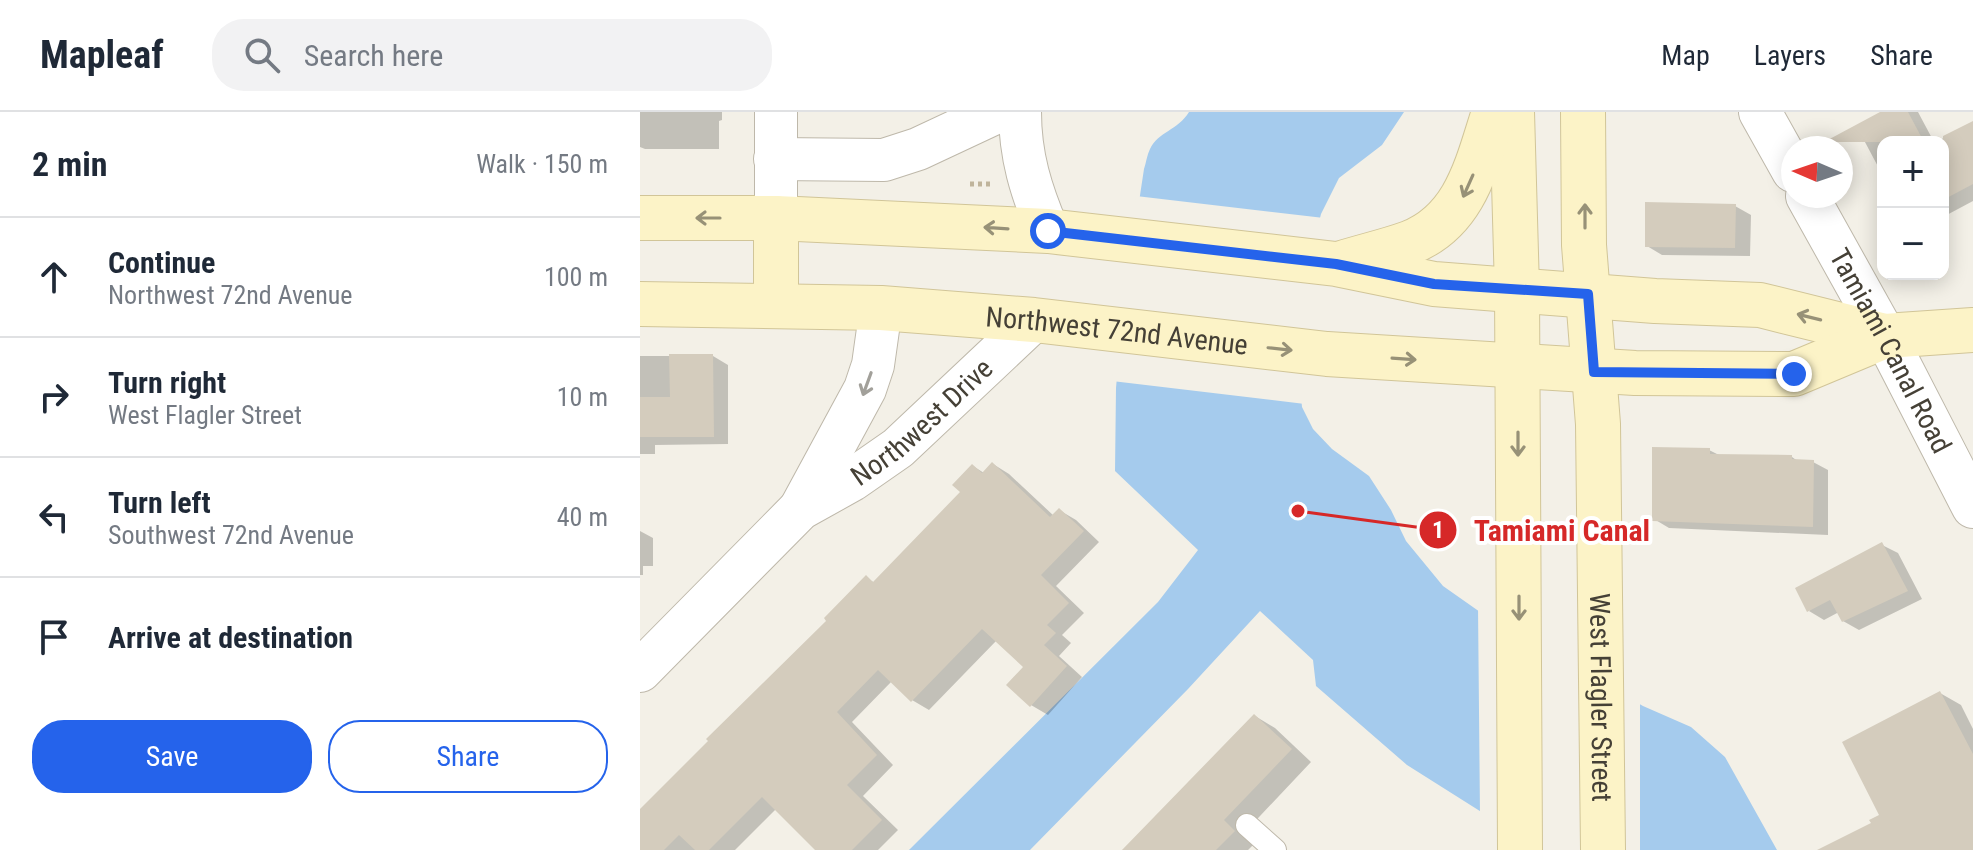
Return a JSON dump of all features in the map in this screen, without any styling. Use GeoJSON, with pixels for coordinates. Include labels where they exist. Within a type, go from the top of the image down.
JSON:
{"type":"FeatureCollection","features":[{"type":"Feature","properties":{"kind":"main road"},"geometry":{"type":"LineString","coordinates":[[1336,264],[1409,242],[1436,228],[1449,216],[1457,208],[1472,179],[1494,112]]}},
{"type":"Feature","properties":{"kind":"main road"},"geometry":{"type":"LineString","coordinates":[[1512,112],[1517,289],[1520,850]]}},
{"type":"Feature","properties":{"kind":"main road","name":"West Flagler Street"},"geometry":{"type":"LineString","coordinates":[[1583,112],[1584,245],[1594,372],[1599,530],[1603,850]]}},
{"type":"Feature","properties":{"kind":"main road"},"geometry":{"type":"LineString","coordinates":[[640,218],[776,218],[1048,231],[1336,264],[1434,284],[1655,301],[1760,305],[1885,336],[1973,330]]}},
{"type":"Feature","properties":{"kind":"main road"},"geometry":{"type":"LineString","coordinates":[[776,218],[776,304]]}},
{"type":"Feature","properties":{"kind":"main road","name":"Northwest 72nd Avenue"},"geometry":{"type":"LineString","coordinates":[[640,304],[881,308],[1034,320],[1327,354],[1594,372],[1794,374],[1885,336]]}},
{"type":"Feature","properties":{"kind":"street"},"geometry":{"type":"LineString","coordinates":[[776,112],[776,218]]}},
{"type":"Feature","properties":{"kind":"street"},"geometry":{"type":"LineString","coordinates":[[775,159],[884,160],[918,149],[997,112]]}},
{"type":"Feature","properties":{"kind":"street"},"geometry":{"type":"LineString","coordinates":[[1020,112],[1021,145],[1029,184],[1048,231]]}},
{"type":"Feature","properties":{"kind":"street"},"geometry":{"type":"LineString","coordinates":[[1760,112],[1781,150]]}},
{"type":"Feature","properties":{"kind":"street","name":"Tamiami Canal Road"},"geometry":{"type":"LineString","coordinates":[[1814,208],[1885,336],[1973,507]]}},
{"type":"Feature","properties":{"kind":"street","name":"Northwest Drive"},"geometry":{"type":"LineString","coordinates":[[640,671],[800,509],[865,389],[873,365],[881,308]]}},
{"type":"Feature","properties":{"kind":"street","name":"Northwest Drive"},"geometry":{"type":"LineString","coordinates":[[800,509],[852,480],[898,448],[1034,320]]}},
{"type":"Feature","properties":{"kind":"lane"},"geometry":{"type":"LineString","coordinates":[[1247,825],[1275,850]]}},
{"type":"Feature","properties":{"kind":"water"},"geometry":{"type":"Polygon","coordinates":[[[1189,112],[1404,112],[1382,145],[1339,178],[1321,214],[1294,322],[1302,407],[1313,429],[1332,449],[1369,476],[1406,541],[1443,586],[1480,612],[1643,706],[1691,727],[1725,757],[1777,850],[1554,850],[1483,813],[1407,765],[1316,686],[1313,660],[1260,611],[1030,850],[909,850],[1158,602],[1198,550],[1115,471],[1116,388],[1123,307],[1144,169],[1154,143],[1189,112]]]}},
{"type":"Feature","properties":{"kind":"pier"},"geometry":{"type":"Polygon","coordinates":[[[1136,196],[1324,218],[1298,323],[1305,404],[1112,381],[1119,307],[1136,196]]]}},
{"type":"Feature","properties":{"kind":"pier"},"geometry":{"type":"Polygon","coordinates":[[[1478,606],[1640,699],[1640,850],[1545,850],[1480,816],[1478,606]]]}},
{"type":"Feature","properties":{"kind":"building"},"geometry":{"type":"Polygon","coordinates":[[[1880,112],[1908,112],[1921,136],[1877,136],[1877,142],[1853,142],[1853,136],[1835,136],[1880,112]]]}},
{"type":"Feature","properties":{"kind":"building"},"geometry":{"type":"Polygon","coordinates":[[[1973,121],[1973,184],[1949,197],[1949,136],[1943,136],[1973,121]]]}},
{"type":"Feature","properties":{"kind":"building"},"geometry":{"type":"Polygon","coordinates":[[[1645,202],[1736,204],[1735,248],[1645,247],[1645,202]]]}},
{"type":"Feature","properties":{"kind":"building"},"geometry":{"type":"Polygon","coordinates":[[[669,354],[713,354],[714,437],[640,437],[640,397],[670,397],[669,354]]]}},
{"type":"Feature","properties":{"kind":"building"},"geometry":{"type":"Polygon","coordinates":[[[1652,447],[1710,448],[1710,454],[1792,455],[1792,459],[1814,460],[1813,527],[1652,521],[1652,447]]]}},
{"type":"Feature","properties":{"kind":"building"},"geometry":{"type":"Polygon","coordinates":[[[992,462],[1050,517],[1059,508],[1084,531],[1041,575],[1069,603],[1047,625],[1056,633],[1044,645],[1067,666],[1030,707],[1006,685],[1023,667],[982,629],[911,702],[878,670],[837,712],[877,755],[847,785],[882,820],[852,850],[815,850],[762,797],[709,850],[695,850],[679,835],[664,850],[640,850],[640,809],[826,621],[824,618],[866,575],[873,582],[960,492],[952,485],[972,464],[982,473],[992,462]]]}},
{"type":"Feature","properties":{"kind":"building"},"geometry":{"type":"Polygon","coordinates":[[[1882,542],[1908,591],[1842,622],[1830,600],[1807,612],[1795,588],[1882,542]]]}},
{"type":"Feature","properties":{"kind":"building"},"geometry":{"type":"Polygon","coordinates":[[[1940,691],[1973,754],[1973,850],[1817,850],[1871,823],[1869,820],[1879,815],[1842,742],[1940,691]]]}},
{"type":"Feature","properties":{"kind":"building"},"geometry":{"type":"Polygon","coordinates":[[[1254,714],[1292,749],[1224,820],[1235,831],[1216,850],[1122,850],[1254,714]]]}},
{"type":"Feature","properties":{"kind":"place","name":"Tamiami Canal"},"geometry":{"type":"Point","coordinates":[1298,511]}},
{"type":"Feature","properties":{"kind":"route"},"geometry":{"type":"LineString","coordinates":[[1048,231],[1336,264],[1434,284],[1588,294],[1594,372],[1794,374]]}}]}
